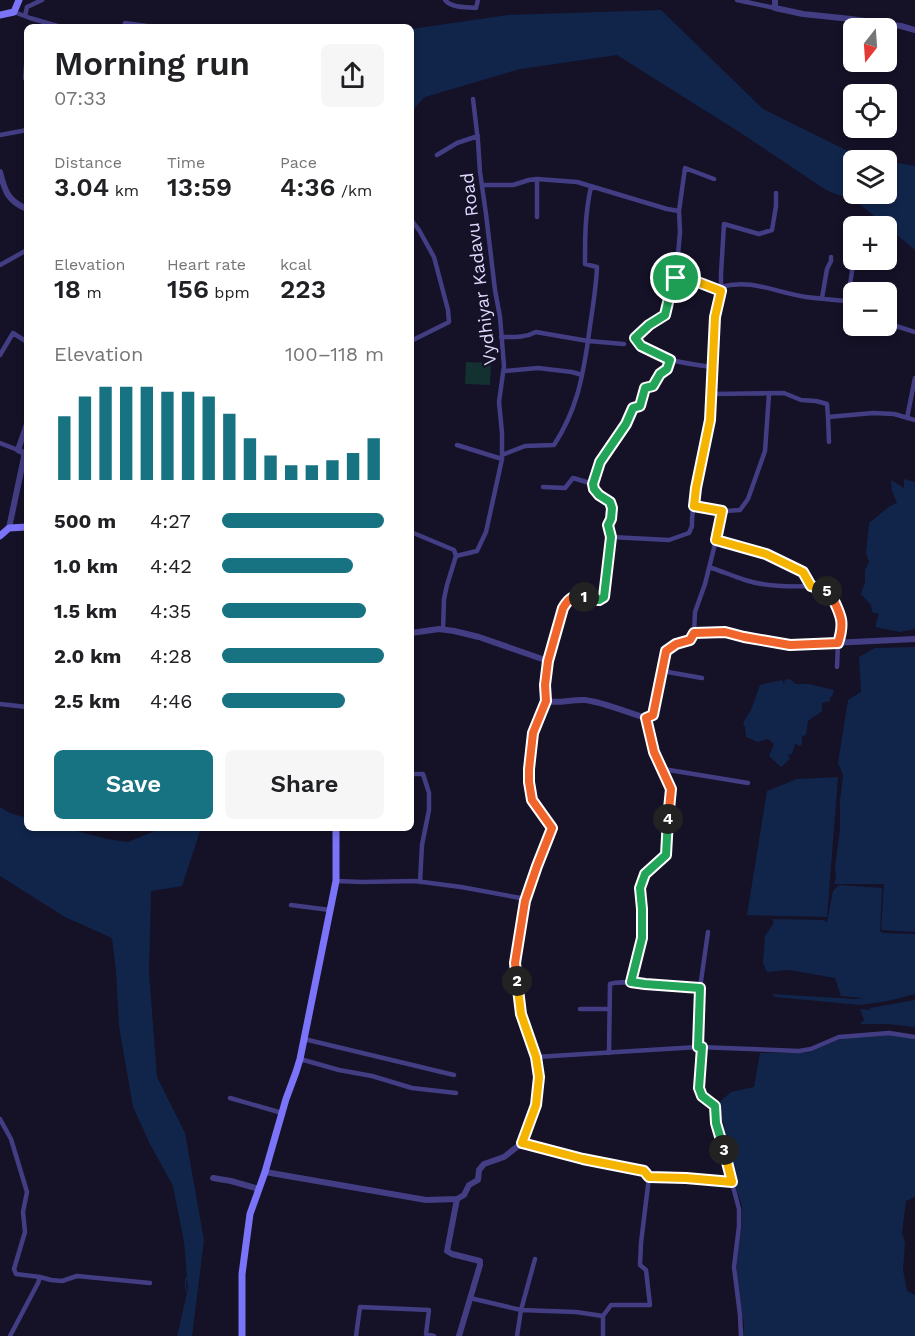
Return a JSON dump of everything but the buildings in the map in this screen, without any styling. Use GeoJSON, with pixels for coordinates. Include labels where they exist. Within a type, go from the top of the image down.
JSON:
{"type":"FeatureCollection","features":[{"type":"Feature","properties":{"kind":"main road"},"geometry":{"type":"LineString","coordinates":[[0,15],[14,12],[19,0]]}},
{"type":"Feature","properties":{"kind":"main road"},"geometry":{"type":"LineString","coordinates":[[0,536],[9,528],[24,527]]}},
{"type":"Feature","properties":{"kind":"main road"},"geometry":{"type":"LineString","coordinates":[[242,1336],[242,1274],[250,1214],[300,1059],[336,881],[336,831]]}},
{"type":"Feature","properties":{"kind":"street"},"geometry":{"type":"LineString","coordinates":[[29,24],[27,7],[42,0]]}},
{"type":"Feature","properties":{"kind":"street"},"geometry":{"type":"LineString","coordinates":[[445,0],[448,4],[476,8],[478,0]]}},
{"type":"Feature","properties":{"kind":"street"},"geometry":{"type":"LineString","coordinates":[[737,0],[803,14],[900,26],[915,30]]}},
{"type":"Feature","properties":{"kind":"street"},"geometry":{"type":"LineString","coordinates":[[775,0],[775,8]]}},
{"type":"Feature","properties":{"kind":"street"},"geometry":{"type":"LineString","coordinates":[[14,12],[51,24]]}},
{"type":"Feature","properties":{"kind":"street","name":"Vydhiyar Kadavu Road"},"geometry":{"type":"LineString","coordinates":[[456,556],[477,551],[482,543],[502,457],[499,402],[504,371],[473,99]]}},
{"type":"Feature","properties":{"kind":"street"},"geometry":{"type":"LineString","coordinates":[[0,135],[24,131]]}},
{"type":"Feature","properties":{"kind":"street"},"geometry":{"type":"LineString","coordinates":[[437,155],[457,143],[478,136]]}},
{"type":"Feature","properties":{"kind":"street"},"geometry":{"type":"LineString","coordinates":[[713,367],[670,360],[641,346],[635,338],[665,315],[676,278],[679,212],[685,168],[714,178]]}},
{"type":"Feature","properties":{"kind":"street"},"geometry":{"type":"LineString","coordinates":[[0,172],[4,189],[9,197],[24,208]]}},
{"type":"Feature","properties":{"kind":"street"},"geometry":{"type":"LineString","coordinates":[[482,185],[513,185],[537,179],[577,182],[679,212]]}},
{"type":"Feature","properties":{"kind":"street"},"geometry":{"type":"LineString","coordinates":[[537,179],[537,217]]}},
{"type":"Feature","properties":{"kind":"street"},"geometry":{"type":"LineString","coordinates":[[457,445],[502,457],[525,446],[554,445],[564,429],[571,415],[582,375],[595,294],[597,267],[585,264],[585,220],[591,187]]}},
{"type":"Feature","properties":{"kind":"street"},"geometry":{"type":"LineString","coordinates":[[611,537],[669,540],[689,533],[710,420],[715,317],[721,289],[724,224],[759,234],[772,230],[777,206],[776,193]]}},
{"type":"Feature","properties":{"kind":"street"},"geometry":{"type":"LineString","coordinates":[[414,224],[434,257],[449,322],[414,340]]}},
{"type":"Feature","properties":{"kind":"street"},"geometry":{"type":"LineString","coordinates":[[0,265],[24,252]]}},
{"type":"Feature","properties":{"kind":"street"},"geometry":{"type":"LineString","coordinates":[[822,298],[831,257]]}},
{"type":"Feature","properties":{"kind":"street"},"geometry":{"type":"LineString","coordinates":[[676,278],[690,279],[721,289],[737,284],[751,284],[805,297],[843,301]]}},
{"type":"Feature","properties":{"kind":"street"},"geometry":{"type":"LineString","coordinates":[[897,326],[915,332]]}},
{"type":"Feature","properties":{"kind":"street"},"geometry":{"type":"LineString","coordinates":[[501,337],[520,337],[536,332],[588,341],[624,344]]}},
{"type":"Feature","properties":{"kind":"street"},"geometry":{"type":"LineString","coordinates":[[0,355],[13,333],[24,340]]}},
{"type":"Feature","properties":{"kind":"street"},"geometry":{"type":"LineString","coordinates":[[265,1172],[422,1200],[457,1199],[465,1195],[469,1185],[478,1180],[479,1170],[484,1164],[504,1157],[522,1143],[536,1105],[539,1077],[536,1057],[521,1014],[515,963],[521,921],[527,899],[552,828],[532,800],[529,782],[533,733],[546,701],[548,661],[563,608],[568,600],[575,596],[599,600],[604,597],[611,537],[608,525],[612,508],[610,502],[594,489],[593,484],[600,462],[626,424],[633,408],[640,406],[645,388],[653,386],[660,374],[667,369],[670,360]]}},
{"type":"Feature","properties":{"kind":"street"},"geometry":{"type":"LineString","coordinates":[[504,371],[538,368],[582,375]]}},
{"type":"Feature","properties":{"kind":"street"},"geometry":{"type":"LineString","coordinates":[[907,418],[915,378]]}},
{"type":"Feature","properties":{"kind":"street"},"geometry":{"type":"LineString","coordinates":[[712,394],[784,393],[801,400],[827,404],[829,442]]}},
{"type":"Feature","properties":{"kind":"street"},"geometry":{"type":"LineString","coordinates":[[694,506],[722,511],[740,510],[748,499],[765,452],[769,394]]}},
{"type":"Feature","properties":{"kind":"street"},"geometry":{"type":"LineString","coordinates":[[828,417],[873,412],[894,414],[915,420]]}},
{"type":"Feature","properties":{"kind":"street"},"geometry":{"type":"LineString","coordinates":[[18,450],[24,433]]}},
{"type":"Feature","properties":{"kind":"street"},"geometry":{"type":"LineString","coordinates":[[0,443],[24,453],[9,528]]}},
{"type":"Feature","properties":{"kind":"street"},"geometry":{"type":"LineString","coordinates":[[543,487],[565,488],[573,478],[593,484]]}},
{"type":"Feature","properties":{"kind":"street"},"geometry":{"type":"LineString","coordinates":[[546,701],[552,703],[582,700],[596,702],[646,718],[653,715],[666,651],[676,644],[690,640],[694,633],[695,612],[709,567],[722,511]]}},
{"type":"Feature","properties":{"kind":"street"},"geometry":{"type":"LineString","coordinates":[[414,533],[454,550],[456,556],[446,592],[443,630]]}},
{"type":"Feature","properties":{"kind":"street"},"geometry":{"type":"LineString","coordinates":[[716,540],[766,554],[803,572],[811,586]]}},
{"type":"Feature","properties":{"kind":"street"},"geometry":{"type":"LineString","coordinates":[[709,567],[765,584],[787,587],[811,586],[830,592],[843,620],[838,643],[837,667]]}},
{"type":"Feature","properties":{"kind":"street"},"geometry":{"type":"LineString","coordinates":[[414,633],[439,629],[464,633],[548,661]]}},
{"type":"Feature","properties":{"kind":"street"},"geometry":{"type":"LineString","coordinates":[[694,633],[725,632],[790,645],[915,639]]}},
{"type":"Feature","properties":{"kind":"street"},"geometry":{"type":"LineString","coordinates":[[662,671],[702,678]]}},
{"type":"Feature","properties":{"kind":"street"},"geometry":{"type":"LineString","coordinates":[[0,704],[24,707]]}},
{"type":"Feature","properties":{"kind":"street"},"geometry":{"type":"LineString","coordinates":[[631,982],[642,938],[640,888],[645,874],[666,855],[671,789],[654,752],[646,718]]}},
{"type":"Feature","properties":{"kind":"street"},"geometry":{"type":"LineString","coordinates":[[663,769],[748,783]]}},
{"type":"Feature","properties":{"kind":"street"},"geometry":{"type":"LineString","coordinates":[[414,774],[423,774],[429,793],[420,882]]}},
{"type":"Feature","properties":{"kind":"street"},"geometry":{"type":"LineString","coordinates":[[336,881],[415,881],[527,899]]}},
{"type":"Feature","properties":{"kind":"street"},"geometry":{"type":"LineString","coordinates":[[291,905],[330,910]]}},
{"type":"Feature","properties":{"kind":"street"},"geometry":{"type":"LineString","coordinates":[[708,932],[700,988],[699,1088],[702,1096],[715,1106],[716,1123],[739,1209],[734,1267],[741,1336]]}},
{"type":"Feature","properties":{"kind":"street"},"geometry":{"type":"LineString","coordinates":[[609,1053],[610,984],[631,982],[700,988]]}},
{"type":"Feature","properties":{"kind":"street"},"geometry":{"type":"LineString","coordinates":[[580,1009],[609,1009]]}},
{"type":"Feature","properties":{"kind":"street"},"geometry":{"type":"LineString","coordinates":[[536,1057],[700,1047],[799,1051],[811,1049],[839,1038],[889,1033],[915,1037]]}},
{"type":"Feature","properties":{"kind":"street"},"geometry":{"type":"LineString","coordinates":[[304,1039],[454,1075]]}},
{"type":"Feature","properties":{"kind":"street"},"geometry":{"type":"LineString","coordinates":[[300,1059],[412,1088],[456,1093]]}},
{"type":"Feature","properties":{"kind":"street"},"geometry":{"type":"LineString","coordinates":[[230,1098],[282,1113]]}},
{"type":"Feature","properties":{"kind":"street"},"geometry":{"type":"LineString","coordinates":[[0,1119],[11,1139],[27,1192],[23,1212],[25,1232],[14,1269],[16,1274],[62,1281],[77,1276],[150,1283]]}},
{"type":"Feature","properties":{"kind":"street"},"geometry":{"type":"LineString","coordinates":[[522,1143],[583,1159],[644,1171],[649,1177],[640,1264],[646,1270],[650,1305],[611,1305],[604,1312],[603,1336]]}},
{"type":"Feature","properties":{"kind":"street"},"geometry":{"type":"LineString","coordinates":[[649,1177],[732,1182]]}},
{"type":"Feature","properties":{"kind":"street"},"geometry":{"type":"LineString","coordinates":[[213,1178],[259,1189]]}},
{"type":"Feature","properties":{"kind":"street"},"geometry":{"type":"LineString","coordinates":[[457,1199],[447,1251],[480,1261],[459,1336]]}},
{"type":"Feature","properties":{"kind":"street"},"geometry":{"type":"LineString","coordinates":[[517,1336],[521,1310],[535,1259]]}},
{"type":"Feature","properties":{"kind":"street"},"geometry":{"type":"LineString","coordinates":[[10,1336],[40,1277]]}},
{"type":"Feature","properties":{"kind":"street"},"geometry":{"type":"LineString","coordinates":[[470,1298],[521,1310],[576,1312],[603,1316]]}},
{"type":"Feature","properties":{"kind":"street"},"geometry":{"type":"LineString","coordinates":[[356,1336],[360,1307],[429,1310],[426,1334],[434,1336]]}},
{"type":"Feature","properties":{"kind":"green space"},"geometry":{"type":"Polygon","coordinates":[[[466,362],[491,363],[490,385],[465,384],[466,362]]]}},
{"type":"Feature","properties":{"kind":"water"},"geometry":{"type":"Polygon","coordinates":[[[661,10],[763,109],[846,150],[843,150],[843,197],[826,190],[617,55],[520,69],[425,97],[414,109],[414,29],[508,15],[661,10]]]}},
{"type":"Feature","properties":{"kind":"water"},"geometry":{"type":"Polygon","coordinates":[[[897,163],[915,166],[915,250],[897,235],[897,216],[874,216],[859,204],[897,204],[897,163]]]}},
{"type":"Feature","properties":{"kind":"water"},"geometry":{"type":"Polygon","coordinates":[[[904,479],[915,482],[915,629],[900,632],[875,627],[879,614],[872,612],[871,605],[861,594],[865,582],[865,570],[869,562],[866,553],[869,523],[897,503],[892,491],[891,480],[904,488],[904,479]]]}},
{"type":"Feature","properties":{"kind":"water"},"geometry":{"type":"Polygon","coordinates":[[[915,647],[915,932],[881,930],[884,884],[834,884],[843,775],[838,763],[848,700],[861,692],[859,657],[875,648],[915,647]]]}},
{"type":"Feature","properties":{"kind":"water"},"geometry":{"type":"Polygon","coordinates":[[[790,679],[796,684],[809,684],[834,690],[830,701],[822,703],[822,711],[808,721],[806,735],[802,736],[802,744],[800,746],[795,744],[792,754],[788,755],[790,759],[781,767],[769,756],[774,744],[768,739],[758,742],[746,737],[743,723],[751,710],[760,685],[782,680],[784,684],[785,680],[790,679]]]}},
{"type":"Feature","properties":{"kind":"water"},"geometry":{"type":"Polygon","coordinates":[[[838,777],[827,917],[747,915],[767,791],[797,779],[838,777]]]}},
{"type":"Feature","properties":{"kind":"water"},"geometry":{"type":"Polygon","coordinates":[[[0,807],[24,817],[24,831],[76,831],[128,842],[155,831],[200,831],[182,886],[151,891],[149,973],[157,1077],[185,1133],[204,1240],[192,1336],[177,1336],[188,1289],[184,1241],[173,1186],[133,1107],[119,1026],[112,938],[65,917],[0,876],[0,807]]]}},
{"type":"Feature","properties":{"kind":"water"},"geometry":{"type":"Polygon","coordinates":[[[839,885],[882,888],[880,931],[915,934],[915,994],[860,1005],[775,997],[772,994],[864,998],[841,996],[835,978],[789,970],[767,972],[763,963],[765,936],[774,923],[772,919],[827,922],[833,891],[839,885]]]}},
{"type":"Feature","properties":{"kind":"water"},"geometry":{"type":"Polygon","coordinates":[[[915,1000],[915,1027],[860,1024],[864,1020],[860,1009],[870,1010],[870,1008],[915,1000]]]}},
{"type":"Feature","properties":{"kind":"water"},"geometry":{"type":"Polygon","coordinates":[[[891,1034],[915,1039],[915,1197],[906,1201],[902,1233],[905,1243],[903,1270],[907,1291],[915,1295],[915,1336],[743,1336],[744,1325],[737,1283],[742,1206],[732,1177],[724,1124],[718,1113],[718,1103],[731,1092],[754,1087],[760,1053],[808,1053],[843,1038],[891,1034]]]}},
{"type":"Feature","properties":{"kind":"waterway"},"geometry":{"type":"LineString","coordinates":[[188,1276],[185,1285],[188,1294]]}},
{"type":"Feature","properties":{"kind":"route"},"geometry":{"type":"LineString","coordinates":[[676,278],[690,279],[721,291],[715,317],[710,420],[694,506],[722,511],[716,540],[766,554],[803,572],[811,586],[830,592],[843,620],[838,643],[790,645],[725,632],[694,633],[690,640],[676,644],[666,651],[653,715],[646,718],[654,752],[671,789],[666,855],[645,874],[640,888],[642,938],[631,982],[700,988],[698,1047],[702,1047],[699,1088],[702,1096],[715,1106],[716,1123],[732,1182],[649,1177],[644,1171],[583,1159],[522,1143],[536,1105],[539,1077],[536,1057],[521,1014],[515,963],[525,901],[552,828],[532,800],[529,769],[533,733],[546,701],[548,661],[563,608],[568,600],[575,596],[593,600],[603,600],[604,597],[611,537],[608,525],[612,508],[610,502],[594,489],[593,484],[600,462],[626,424],[633,408],[640,406],[645,388],[653,386],[660,374],[667,369],[670,360],[641,346],[635,338],[665,315],[676,278]]}}]}
